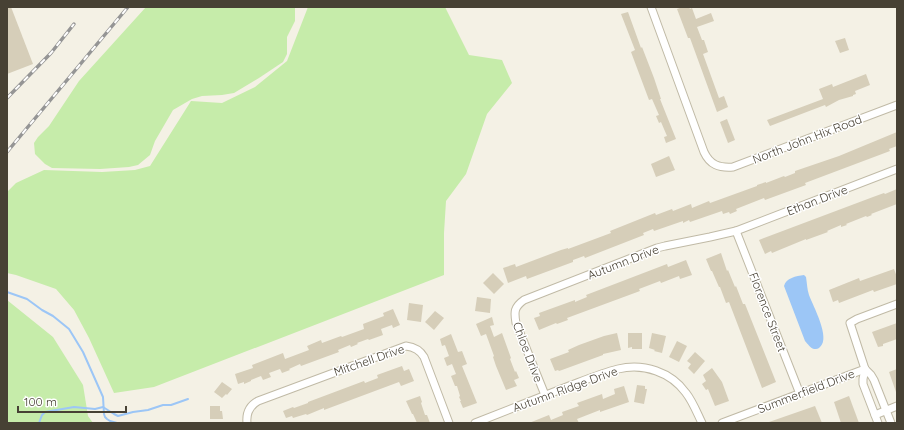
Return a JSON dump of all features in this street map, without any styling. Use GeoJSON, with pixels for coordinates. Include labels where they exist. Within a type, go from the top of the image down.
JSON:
{"type":"FeatureCollection","features":[{"type":"Feature","properties":{"kind":"street","name":"North John Hix Road"},"geometry":{"type":"LineString","coordinates":[[651,7],[704,152],[709,160],[715,165],[725,168],[733,167],[897,105]]}},
{"type":"Feature","properties":{"kind":"street","name":"Ethan Drive"},"geometry":{"type":"LineString","coordinates":[[736,231],[897,169]]}},
{"type":"Feature","properties":{"kind":"street","name":"Autumn Drive"},"geometry":{"type":"LineString","coordinates":[[515,309],[524,300],[657,248],[736,231]]}},
{"type":"Feature","properties":{"kind":"street","name":"Florence Street"},"geometry":{"type":"LineString","coordinates":[[736,231],[800,394]]}},
{"type":"Feature","properties":{"kind":"street","name":"Summerfield Drive"},"geometry":{"type":"LineString","coordinates":[[722,423],[865,369],[850,323],[897,304]]}},
{"type":"Feature","properties":{"kind":"street","name":"Chloe Drive"},"geometry":{"type":"LineString","coordinates":[[515,309],[514,316],[516,323],[545,395]]}},
{"type":"Feature","properties":{"kind":"street","name":"Mitchell Drive"},"geometry":{"type":"LineString","coordinates":[[247,423],[248,411],[258,401],[403,346],[409,346],[418,350],[424,357],[449,423]]}},
{"type":"Feature","properties":{"kind":"street","name":"Autumn Ridge Drive"},"geometry":{"type":"LineString","coordinates":[[475,423],[545,395],[626,367],[646,368],[668,376],[680,386],[692,403],[702,423]]}},
{"type":"Feature","properties":{"kind":"street"},"geometry":{"type":"LineString","coordinates":[[865,369],[874,380],[890,423]]}},
{"type":"Feature","properties":{"kind":"street"},"geometry":{"type":"LineString","coordinates":[[865,369],[863,384],[878,423]]}},
{"type":"Feature","properties":{"kind":"street"},"geometry":{"type":"LineString","coordinates":[[875,415],[897,406]]}},
{"type":"Feature","properties":{"kind":"green space"},"geometry":{"type":"Polygon","coordinates":[[[146,7],[294,7],[295,21],[287,37],[287,54],[283,62],[234,93],[202,96],[192,99],[173,110],[155,141],[150,155],[138,165],[100,169],[52,168],[45,164],[35,154],[34,143],[49,126],[79,81],[146,7]]]}},
{"type":"Feature","properties":{"kind":"green space"},"geometry":{"type":"Polygon","coordinates":[[[308,7],[445,7],[469,55],[502,60],[512,83],[487,114],[466,174],[446,201],[444,275],[154,387],[114,393],[89,338],[74,310],[56,289],[7,273],[7,192],[16,183],[44,170],[102,172],[135,170],[150,166],[191,101],[222,103],[255,87],[287,61],[308,7]]]}},
{"type":"Feature","properties":{"kind":"green space"},"geometry":{"type":"Polygon","coordinates":[[[7,300],[53,337],[83,385],[88,416],[93,423],[7,423],[7,300]]]}},
{"type":"Feature","properties":{"kind":"water"},"geometry":{"type":"Polygon","coordinates":[[[804,275],[806,277],[809,295],[822,329],[823,343],[817,349],[811,348],[805,341],[784,286],[789,279],[804,275]]]}},
{"type":"Feature","properties":{"kind":"building"},"geometry":{"type":"Polygon","coordinates":[[[7,7],[11,7],[33,64],[7,74],[7,7]]]}},
{"type":"Feature","properties":{"kind":"building"},"geometry":{"type":"Polygon","coordinates":[[[689,7],[690,9],[692,8],[696,19],[711,13],[714,21],[697,27],[708,52],[703,54],[719,98],[724,96],[728,107],[717,112],[690,38],[688,38],[677,9],[689,7]]]}},
{"type":"Feature","properties":{"kind":"building"},"geometry":{"type":"Polygon","coordinates":[[[628,12],[676,139],[666,143],[664,137],[667,136],[661,122],[659,123],[656,116],[659,115],[652,99],[649,100],[631,52],[635,50],[621,14],[628,12]]]}},
{"type":"Feature","properties":{"kind":"building"},"geometry":{"type":"Polygon","coordinates":[[[845,38],[849,50],[840,53],[835,41],[845,38]]]}},
{"type":"Feature","properties":{"kind":"building"},"geometry":{"type":"Polygon","coordinates":[[[866,74],[870,85],[855,91],[856,94],[853,96],[770,126],[767,120],[823,99],[819,89],[832,84],[833,87],[866,74]]]}},
{"type":"Feature","properties":{"kind":"building"},"geometry":{"type":"Polygon","coordinates":[[[727,119],[735,140],[728,143],[720,122],[727,119]]]}},
{"type":"Feature","properties":{"kind":"building"},"geometry":{"type":"Polygon","coordinates":[[[897,132],[897,146],[889,149],[890,151],[805,183],[806,185],[765,200],[764,198],[736,209],[737,211],[730,214],[729,212],[723,214],[722,211],[690,222],[689,220],[683,223],[683,221],[654,231],[653,229],[643,233],[644,235],[585,258],[584,256],[573,260],[573,262],[527,279],[526,276],[508,283],[503,268],[515,264],[516,267],[561,250],[568,249],[611,233],[610,231],[655,213],[656,215],[672,209],[673,211],[691,204],[692,208],[709,201],[710,203],[757,185],[784,176],[785,177],[795,173],[795,171],[839,156],[897,132]]]}},
{"type":"Feature","properties":{"kind":"building"},"geometry":{"type":"Polygon","coordinates":[[[669,156],[675,170],[656,177],[651,164],[669,156]]]}},
{"type":"Feature","properties":{"kind":"building"},"geometry":{"type":"Polygon","coordinates":[[[897,189],[897,204],[846,224],[847,225],[841,227],[841,225],[827,231],[828,232],[772,253],[771,251],[765,254],[759,240],[897,189]]]}},
{"type":"Feature","properties":{"kind":"building"},"geometry":{"type":"Polygon","coordinates":[[[721,253],[727,271],[728,270],[735,287],[736,286],[743,304],[745,304],[776,382],[762,388],[729,302],[726,303],[706,259],[721,253]]]}},
{"type":"Feature","properties":{"kind":"building"},"geometry":{"type":"Polygon","coordinates":[[[686,260],[692,275],[680,279],[679,276],[661,283],[660,281],[639,289],[640,291],[539,330],[534,318],[540,316],[539,313],[575,300],[575,302],[587,297],[586,295],[667,264],[668,267],[686,260]]]}},
{"type":"Feature","properties":{"kind":"building"},"geometry":{"type":"Polygon","coordinates":[[[894,269],[897,277],[897,284],[874,292],[873,290],[839,303],[838,300],[833,302],[829,290],[859,278],[860,281],[894,269]]]}},
{"type":"Feature","properties":{"kind":"building"},"geometry":{"type":"Polygon","coordinates":[[[493,273],[504,284],[494,294],[483,283],[493,273]]]}},
{"type":"Feature","properties":{"kind":"building"},"geometry":{"type":"Polygon","coordinates":[[[477,297],[491,299],[490,313],[475,311],[477,297]]]}},
{"type":"Feature","properties":{"kind":"building"},"geometry":{"type":"Polygon","coordinates":[[[409,303],[423,305],[421,322],[407,320],[409,303]]]}},
{"type":"Feature","properties":{"kind":"building"},"geometry":{"type":"Polygon","coordinates":[[[393,309],[400,325],[393,328],[392,325],[381,329],[383,335],[357,343],[358,344],[351,347],[350,345],[338,350],[339,352],[301,366],[300,364],[282,373],[280,369],[269,373],[271,377],[263,380],[261,376],[244,384],[244,382],[238,384],[235,374],[253,368],[252,365],[283,353],[285,359],[309,350],[307,346],[321,340],[322,343],[364,329],[363,324],[384,316],[383,313],[393,309]]]}},
{"type":"Feature","properties":{"kind":"building"},"geometry":{"type":"Polygon","coordinates":[[[435,311],[444,318],[434,330],[425,322],[435,311]]]}},
{"type":"Feature","properties":{"kind":"building"},"geometry":{"type":"Polygon","coordinates":[[[492,317],[494,325],[490,326],[494,337],[502,333],[511,358],[510,359],[519,378],[514,380],[517,386],[506,390],[496,366],[486,334],[481,336],[476,324],[492,317]]]}},
{"type":"Feature","properties":{"kind":"building"},"geometry":{"type":"Polygon","coordinates":[[[897,323],[897,339],[878,347],[872,332],[897,323]]]}},
{"type":"Feature","properties":{"kind":"building"},"geometry":{"type":"Polygon","coordinates":[[[617,333],[621,350],[603,354],[562,370],[555,371],[550,359],[569,352],[568,350],[579,345],[617,333]]]}},
{"type":"Feature","properties":{"kind":"building"},"geometry":{"type":"Polygon","coordinates":[[[628,333],[642,333],[642,349],[632,349],[632,347],[628,348],[628,333]]]}},
{"type":"Feature","properties":{"kind":"building"},"geometry":{"type":"Polygon","coordinates":[[[652,333],[666,336],[662,353],[649,348],[652,333]]]}},
{"type":"Feature","properties":{"kind":"building"},"geometry":{"type":"Polygon","coordinates":[[[451,334],[458,352],[462,351],[467,364],[462,366],[477,403],[463,408],[457,386],[455,386],[451,376],[456,374],[452,364],[447,366],[444,358],[449,356],[445,345],[442,346],[440,339],[451,334]]]}},
{"type":"Feature","properties":{"kind":"building"},"geometry":{"type":"Polygon","coordinates":[[[677,341],[687,346],[679,362],[669,357],[677,341]]]}},
{"type":"Feature","properties":{"kind":"building"},"geometry":{"type":"Polygon","coordinates":[[[695,352],[705,361],[694,374],[688,368],[691,364],[687,361],[695,352]]]}},
{"type":"Feature","properties":{"kind":"building"},"geometry":{"type":"Polygon","coordinates":[[[402,366],[404,371],[409,369],[414,381],[401,386],[399,382],[307,415],[286,418],[283,411],[364,381],[365,383],[378,378],[377,375],[402,366]]]}},
{"type":"Feature","properties":{"kind":"building"},"geometry":{"type":"Polygon","coordinates":[[[712,368],[722,382],[729,401],[715,406],[708,389],[706,390],[702,384],[706,381],[703,375],[712,368]]]}},
{"type":"Feature","properties":{"kind":"building"},"geometry":{"type":"Polygon","coordinates":[[[897,369],[897,391],[896,392],[889,372],[897,369]]]}},
{"type":"Feature","properties":{"kind":"building"},"geometry":{"type":"Polygon","coordinates":[[[222,382],[232,389],[222,398],[214,392],[222,382]]]}},
{"type":"Feature","properties":{"kind":"building"},"geometry":{"type":"Polygon","coordinates":[[[637,385],[645,386],[645,389],[647,389],[644,404],[634,402],[637,385]]]}},
{"type":"Feature","properties":{"kind":"building"},"geometry":{"type":"Polygon","coordinates":[[[624,386],[629,402],[600,412],[600,410],[577,419],[579,423],[529,423],[549,415],[551,420],[563,415],[562,412],[579,406],[577,403],[602,394],[603,399],[615,394],[614,389],[624,386]]]}},
{"type":"Feature","properties":{"kind":"building"},"geometry":{"type":"Polygon","coordinates":[[[420,396],[425,415],[427,415],[430,423],[417,423],[406,401],[420,396]]]}},
{"type":"Feature","properties":{"kind":"building"},"geometry":{"type":"Polygon","coordinates":[[[849,396],[859,423],[841,423],[834,402],[849,396]]]}},
{"type":"Feature","properties":{"kind":"building"},"geometry":{"type":"Polygon","coordinates":[[[210,406],[220,406],[223,419],[210,419],[210,406]]]}},
{"type":"Feature","properties":{"kind":"building"},"geometry":{"type":"Polygon","coordinates":[[[815,406],[822,423],[769,422],[815,406]]]}},
{"type":"Feature","properties":{"kind":"waterway"},"geometry":{"type":"LineString","coordinates":[[7,292],[27,299],[53,316],[69,329],[83,352],[103,397],[105,417],[110,421],[117,423]]}},
{"type":"Feature","properties":{"kind":"waterway"},"geometry":{"type":"LineString","coordinates":[[39,423],[45,412],[74,407],[95,409],[103,407],[118,416],[148,410],[163,405],[171,405],[188,399]]}},
{"type":"Feature","properties":{"kind":"railway"},"geometry":{"type":"LineString","coordinates":[[7,152],[128,7]]}},
{"type":"Feature","properties":{"kind":"railway"},"geometry":{"type":"LineString","coordinates":[[7,98],[51,53],[74,24]]}}]}
